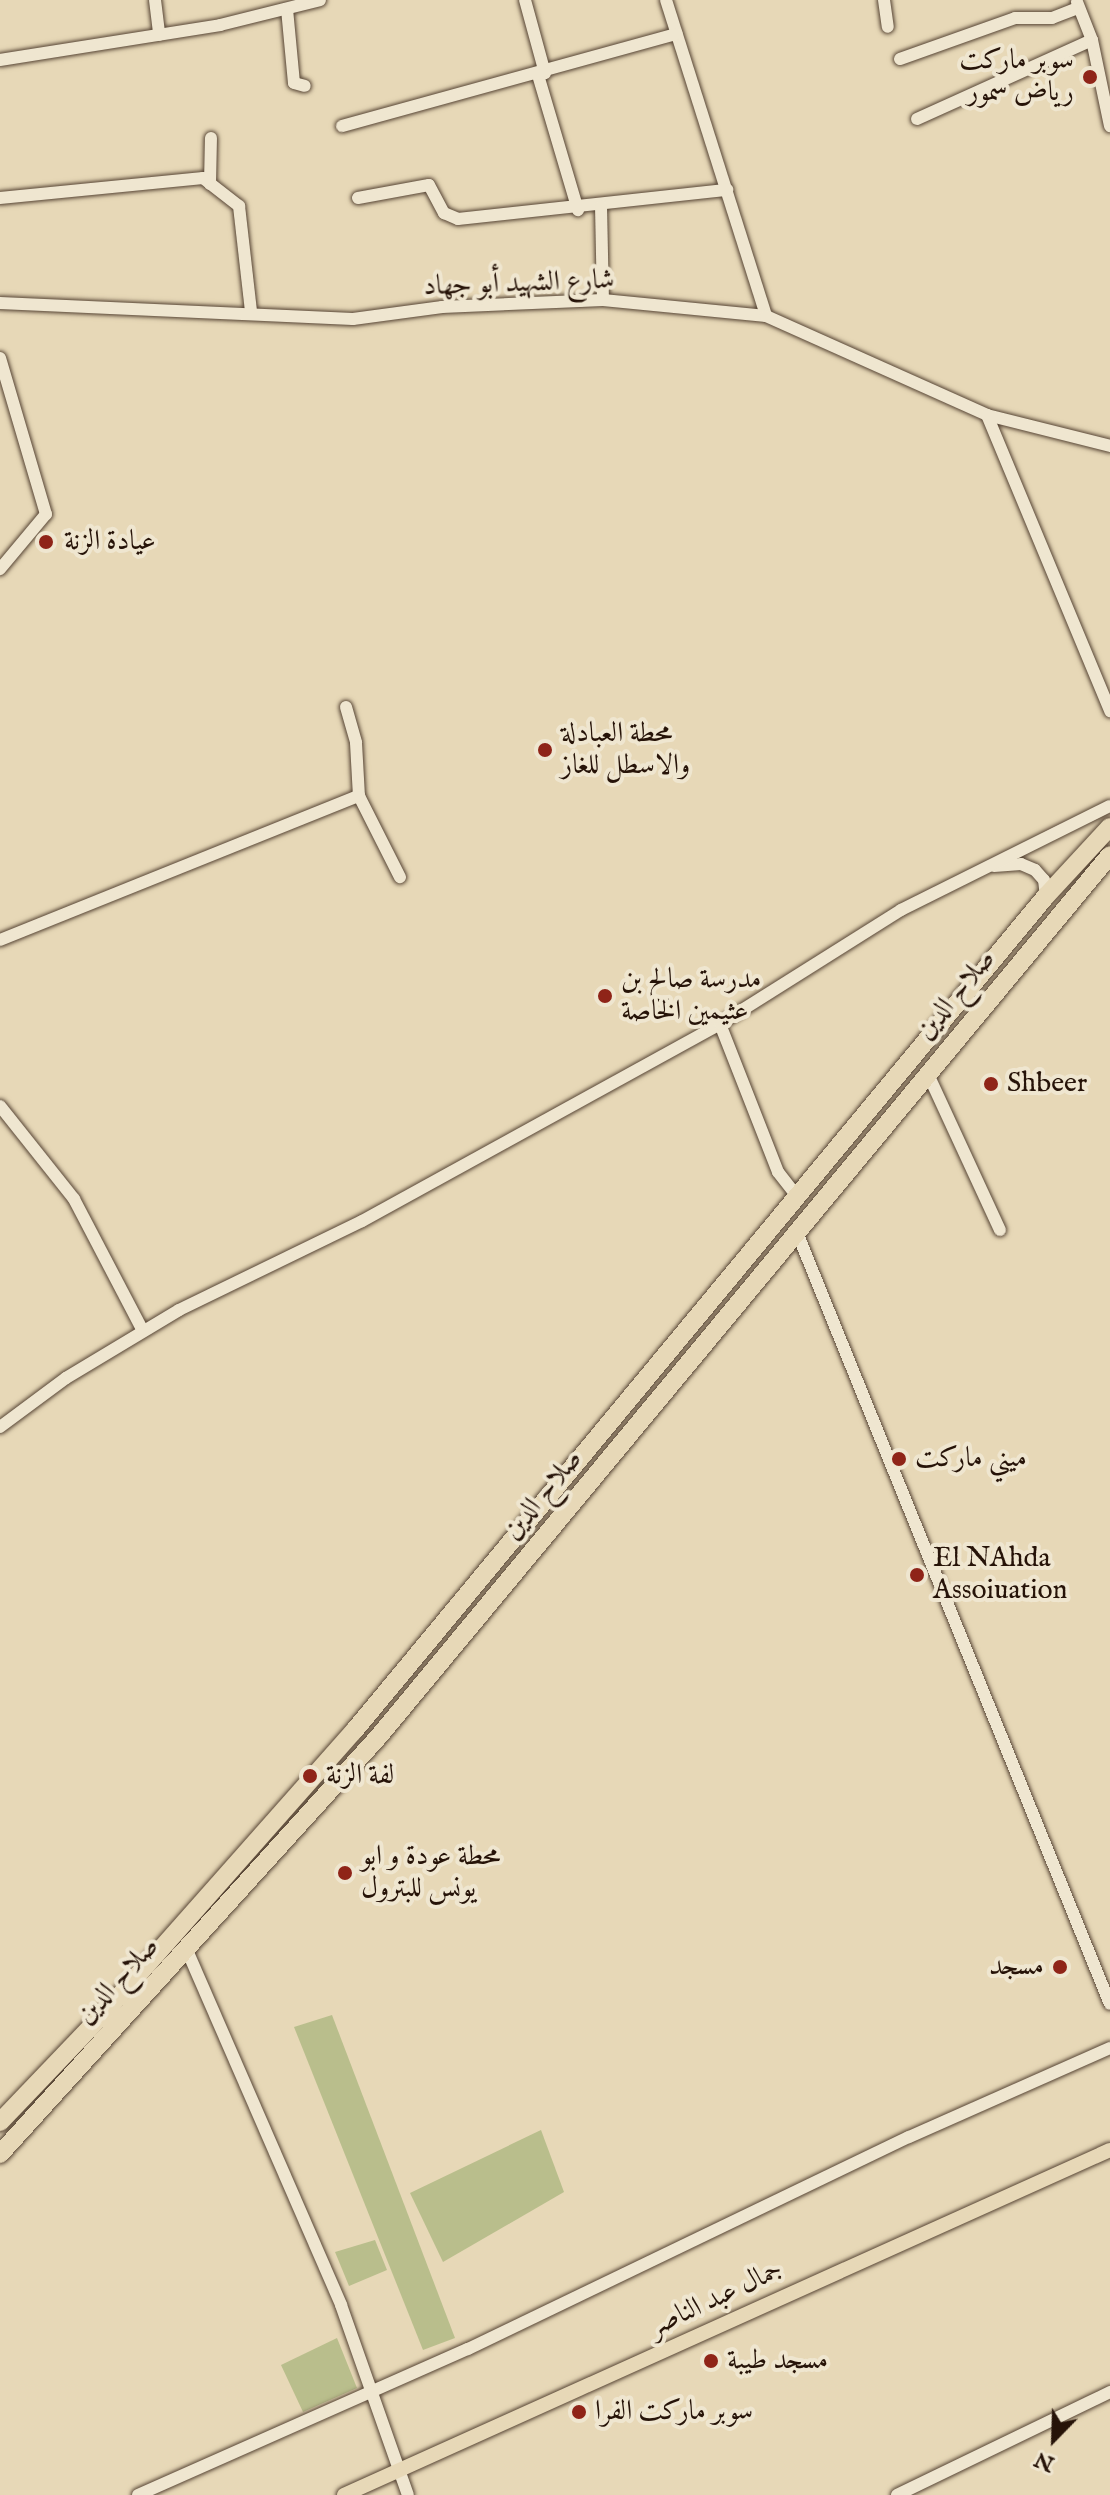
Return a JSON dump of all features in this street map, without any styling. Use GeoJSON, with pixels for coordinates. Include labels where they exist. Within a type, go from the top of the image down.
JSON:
{"type":"FeatureCollection","features":[{"type":"Feature","properties":{"kind":"highway","name":"صلاح الدين"},"geometry":{"type":"LineString","coordinates":[[0,2122],[107,2010],[389,1687],[1046,896],[1110,827]]}},
{"type":"Feature","properties":{"kind":"highway","name":"صلاح الدين"},"geometry":{"type":"LineString","coordinates":[[0,2154],[406,1704],[1110,855]]}},
{"type":"Feature","properties":{"kind":"highway"},"geometry":{"type":"LineString","coordinates":[[599,1436],[617,1439],[615,1453]]}},
{"type":"Feature","properties":{"kind":"highway"},"geometry":{"type":"LineString","coordinates":[[389,1687],[397,1704],[406,1704]]}},
{"type":"Feature","properties":{"kind":"main road","name":"جمال عبد الناصر"},"geometry":{"type":"LineString","coordinates":[[344,2495],[1110,2150]]}},
{"type":"Feature","properties":{"kind":"street"},"geometry":{"type":"LineString","coordinates":[[155,0],[159,35]]}},
{"type":"Feature","properties":{"kind":"street"},"geometry":{"type":"LineString","coordinates":[[0,60],[159,35],[320,0]]}},
{"type":"Feature","properties":{"kind":"street"},"geometry":{"type":"LineString","coordinates":[[525,0],[541,74],[578,210]]}},
{"type":"Feature","properties":{"kind":"street"},"geometry":{"type":"LineString","coordinates":[[666,0],[766,316]]}},
{"type":"Feature","properties":{"kind":"street"},"geometry":{"type":"LineString","coordinates":[[884,0],[888,27]]}},
{"type":"Feature","properties":{"kind":"street"},"geometry":{"type":"LineString","coordinates":[[900,59],[1015,18],[1052,18],[1077,4],[1092,40],[1110,126]]}},
{"type":"Feature","properties":{"kind":"street"},"geometry":{"type":"LineString","coordinates":[[287,9],[294,83],[305,86]]}},
{"type":"Feature","properties":{"kind":"street"},"geometry":{"type":"LineString","coordinates":[[342,126],[541,74],[677,34]]}},
{"type":"Feature","properties":{"kind":"street"},"geometry":{"type":"LineString","coordinates":[[917,119],[1092,40]]}},
{"type":"Feature","properties":{"kind":"street"},"geometry":{"type":"LineString","coordinates":[[210,184],[211,138]]}},
{"type":"Feature","properties":{"kind":"street"},"geometry":{"type":"LineString","coordinates":[[0,198],[203,178],[239,206],[251,312]]}},
{"type":"Feature","properties":{"kind":"street"},"geometry":{"type":"LineString","coordinates":[[358,198],[429,185],[444,213],[458,219],[578,210],[727,190]]}},
{"type":"Feature","properties":{"kind":"street"},"geometry":{"type":"LineString","coordinates":[[601,206],[603,300]]}},
{"type":"Feature","properties":{"kind":"street","name":"شارع الشهيد أبو جهاد"},"geometry":{"type":"LineString","coordinates":[[0,303],[353,319],[442,307],[603,300],[766,316],[987,415],[1110,446]]}},
{"type":"Feature","properties":{"kind":"street"},"geometry":{"type":"LineString","coordinates":[[0,358],[46,514],[0,569]]}},
{"type":"Feature","properties":{"kind":"street"},"geometry":{"type":"LineString","coordinates":[[987,415],[1110,711]]}},
{"type":"Feature","properties":{"kind":"street"},"geometry":{"type":"LineString","coordinates":[[346,707],[356,743],[359,796],[400,877]]}},
{"type":"Feature","properties":{"kind":"street"},"geometry":{"type":"LineString","coordinates":[[0,940],[359,796]]}},
{"type":"Feature","properties":{"kind":"street"},"geometry":{"type":"LineString","coordinates":[[0,1427],[66,1378],[143,1331],[362,1221],[720,1024],[901,910],[1110,806]]}},
{"type":"Feature","properties":{"kind":"street"},"geometry":{"type":"LineString","coordinates":[[979,869],[1029,866],[1044,880],[1046,896]]}},
{"type":"Feature","properties":{"kind":"street"},"geometry":{"type":"LineString","coordinates":[[720,1024],[778,1172],[797,1196]]}},
{"type":"Feature","properties":{"kind":"street"},"geometry":{"type":"LineString","coordinates":[[927,1072],[1000,1230]]}},
{"type":"Feature","properties":{"kind":"street"},"geometry":{"type":"LineString","coordinates":[[0,1106],[74,1199],[143,1331]]}},
{"type":"Feature","properties":{"kind":"street"},"geometry":{"type":"LineString","coordinates":[[796,1230],[1110,2004]]}},
{"type":"Feature","properties":{"kind":"street"},"geometry":{"type":"LineString","coordinates":[[186,1948],[341,2305],[408,2495]]}},
{"type":"Feature","properties":{"kind":"street"},"geometry":{"type":"LineString","coordinates":[[138,2495],[370,2389],[468,2349],[909,2137],[1110,2048]]}},
{"type":"Feature","properties":{"kind":"street"},"geometry":{"type":"LineString","coordinates":[[897,2495],[1110,2392]]}},
{"type":"Feature","properties":{"kind":"green space"},"geometry":{"type":"Polygon","coordinates":[[[332,2015],[455,2338],[423,2350],[294,2027],[332,2015]]]}},
{"type":"Feature","properties":{"kind":"green space"},"geometry":{"type":"Polygon","coordinates":[[[541,2130],[564,2192],[443,2262],[410,2193],[541,2130]]]}},
{"type":"Feature","properties":{"kind":"green space"},"geometry":{"type":"Polygon","coordinates":[[[375,2240],[387,2270],[349,2286],[335,2252],[375,2240]]]}},
{"type":"Feature","properties":{"kind":"green space"},"geometry":{"type":"Polygon","coordinates":[[[337,2338],[357,2388],[303,2412],[281,2365],[337,2338]]]}},
{"type":"Feature","properties":{"kind":"place","name":"سوبر ماركت رياض سمور"},"geometry":{"type":"Point","coordinates":[1090,77]}},
{"type":"Feature","properties":{"kind":"place","name":"عيادة الزنة"},"geometry":{"type":"Point","coordinates":[46,542]}},
{"type":"Feature","properties":{"kind":"place","name":"محطة العبادلة والاسطل للغاز"},"geometry":{"type":"Point","coordinates":[545,750]}},
{"type":"Feature","properties":{"kind":"place","name":"مدرسة صالح بن عثيمين الخاصة"},"geometry":{"type":"Point","coordinates":[605,996]}},
{"type":"Feature","properties":{"kind":"place","name":"Shbeer"},"geometry":{"type":"Point","coordinates":[991,1084]}},
{"type":"Feature","properties":{"kind":"place","name":"ميني ماركت"},"geometry":{"type":"Point","coordinates":[899,1459]}},
{"type":"Feature","properties":{"kind":"place","name":"El NAhda Assoiuation"},"geometry":{"type":"Point","coordinates":[917,1575]}},
{"type":"Feature","properties":{"kind":"place","name":"لفة الزنة"},"geometry":{"type":"Point","coordinates":[310,1776]}},
{"type":"Feature","properties":{"kind":"place","name":"محطة عودة و ابو يونس للبترول"},"geometry":{"type":"Point","coordinates":[345,1873]}},
{"type":"Feature","properties":{"kind":"place","name":"مسجد"},"geometry":{"type":"Point","coordinates":[1060,1967]}},
{"type":"Feature","properties":{"kind":"place","name":"مسجد طيبة"},"geometry":{"type":"Point","coordinates":[711,2361]}},
{"type":"Feature","properties":{"kind":"place","name":"سوبر ماركت الفرا"},"geometry":{"type":"Point","coordinates":[579,2412]}}]}
